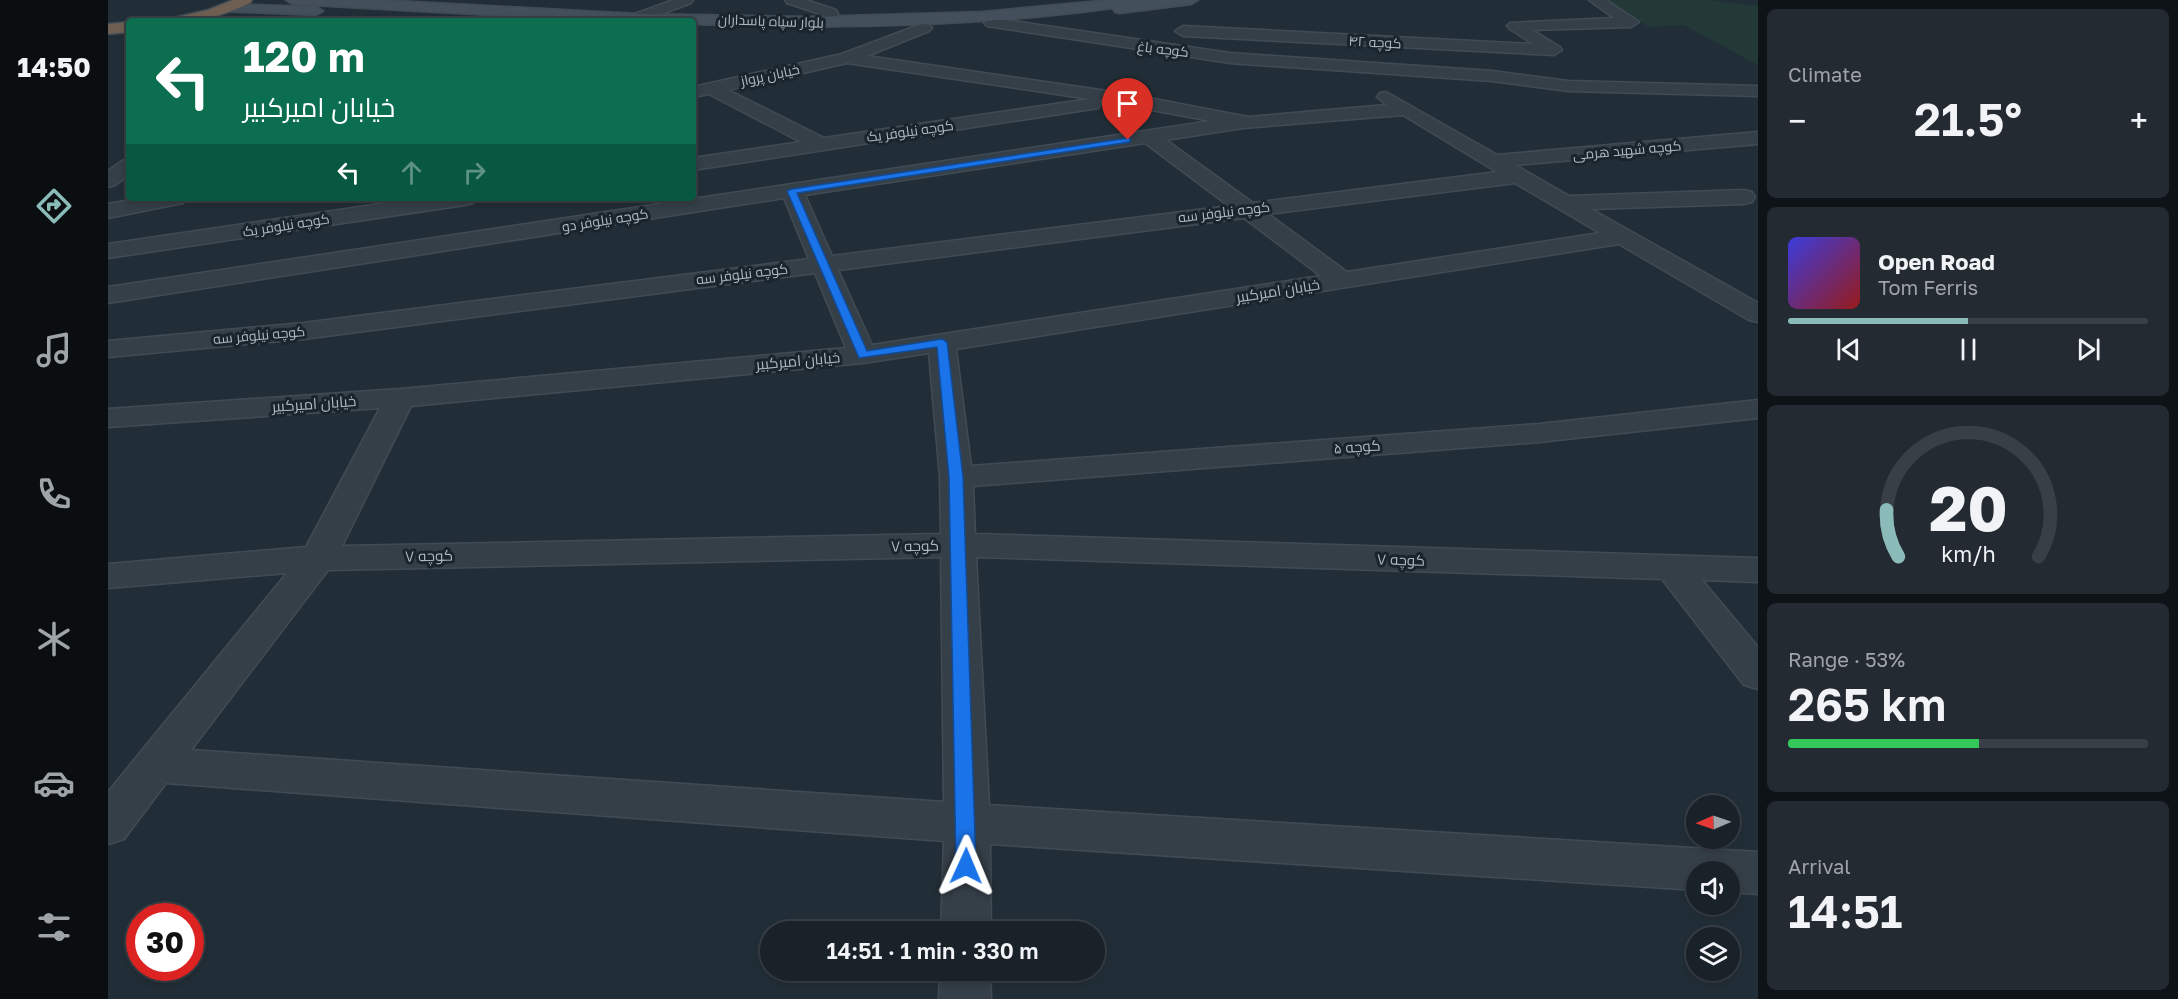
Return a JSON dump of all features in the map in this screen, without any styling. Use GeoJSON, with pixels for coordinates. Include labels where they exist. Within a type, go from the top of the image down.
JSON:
{"type":"FeatureCollection","features":[{"type":"Feature","properties":{"kind":"highway"},"geometry":{"type":"LineString","coordinates":[[190,18],[228,8],[245,0]]}},
{"type":"Feature","properties":{"kind":"highway"},"geometry":{"type":"LineString","coordinates":[[108,28],[126,27]]}},
{"type":"Feature","properties":{"kind":"main road","name":"بلوار سپاه پاسداران"},"geometry":{"type":"LineString","coordinates":[[293,0],[678,18]]}},
{"type":"Feature","properties":{"kind":"main road","name":"بلوار سپاه پاسداران"},"geometry":{"type":"LineString","coordinates":[[696,26],[903,21],[1040,11],[1140,0]]}},
{"type":"Feature","properties":{"kind":"main road","name":"بلوار سپاه پاسداران"},"geometry":{"type":"LineString","coordinates":[[696,18],[831,22],[924,28],[1055,17],[1191,0]]}},
{"type":"Feature","properties":{"kind":"main road"},"geometry":{"type":"LineString","coordinates":[[228,8],[491,18]]}},
{"type":"Feature","properties":{"kind":"street"},"geometry":{"type":"LineString","coordinates":[[640,17],[686,0]]}},
{"type":"Feature","properties":{"kind":"street"},"geometry":{"type":"LineString","coordinates":[[792,0],[831,22],[848,58]]}},
{"type":"Feature","properties":{"kind":"street","name":"کوچه ۴۲"},"geometry":{"type":"LineString","coordinates":[[1168,31],[1554,50],[1515,26],[1631,22],[1596,0]]}},
{"type":"Feature","properties":{"kind":"street"},"geometry":{"type":"LineString","coordinates":[[831,22],[848,4]]}},
{"type":"Feature","properties":{"kind":"street"},"geometry":{"type":"LineString","coordinates":[[992,23],[1134,29]]}},
{"type":"Feature","properties":{"kind":"street","name":"کوچه باغ"},"geometry":{"type":"LineString","coordinates":[[992,23],[1230,58],[1491,76],[1568,86],[1758,91]]}},
{"type":"Feature","properties":{"kind":"street"},"geometry":{"type":"LineString","coordinates":[[848,58],[924,28]]}},
{"type":"Feature","properties":{"kind":"street"},"geometry":{"type":"LineString","coordinates":[[848,58],[1128,99],[1244,122],[1405,110]]}},
{"type":"Feature","properties":{"kind":"street","name":"خیابان پرواز"},"geometry":{"type":"LineString","coordinates":[[702,89],[848,58]]}},
{"type":"Feature","properties":{"kind":"street"},"geometry":{"type":"LineString","coordinates":[[1335,64],[1405,110],[1758,314]]}},
{"type":"Feature","properties":{"kind":"street"},"geometry":{"type":"LineString","coordinates":[[702,89],[822,145]]}},
{"type":"Feature","properties":{"kind":"street","name":"کوچه نیلوفر یک"},"geometry":{"type":"LineString","coordinates":[[696,164],[1128,99]]}},
{"type":"Feature","properties":{"kind":"street","name":"کوچه نیلوفر دو"},"geometry":{"type":"LineString","coordinates":[[108,295],[1244,122]]}},
{"type":"Feature","properties":{"kind":"street"},"geometry":{"type":"LineString","coordinates":[[1150,137],[1343,281]]}},
{"type":"Feature","properties":{"kind":"street","name":"کوچه شهید هرمی"},"geometry":{"type":"LineString","coordinates":[[1495,161],[1758,138]]}},
{"type":"Feature","properties":{"kind":"street"},"geometry":{"type":"LineString","coordinates":[[732,158],[752,197]]}},
{"type":"Feature","properties":{"kind":"street"},"geometry":{"type":"LineString","coordinates":[[108,165],[126,164]]}},
{"type":"Feature","properties":{"kind":"street"},"geometry":{"type":"LineString","coordinates":[[108,181],[126,166]]}},
{"type":"Feature","properties":{"kind":"street","name":"کوچه نیلوفر سه"},"geometry":{"type":"LineString","coordinates":[[108,349],[303,331],[1244,209],[1518,176]]}},
{"type":"Feature","properties":{"kind":"street"},"geometry":{"type":"LineString","coordinates":[[792,191],[863,356]]}},
{"type":"Feature","properties":{"kind":"street"},"geometry":{"type":"LineString","coordinates":[[1568,203],[1744,198]]}},
{"type":"Feature","properties":{"kind":"street"},"geometry":{"type":"LineString","coordinates":[[108,211],[160,201]]}},
{"type":"Feature","properties":{"kind":"street","name":"کوچه نیلوفر یک"},"geometry":{"type":"LineString","coordinates":[[108,251],[445,201]]}},
{"type":"Feature","properties":{"kind":"street","name":"خیابان امیرکبیر"},"geometry":{"type":"LineString","coordinates":[[108,418],[400,398],[863,356],[1624,236]]}},
{"type":"Feature","properties":{"kind":"street"},"geometry":{"type":"LineString","coordinates":[[1728,295],[1758,293]]}},
{"type":"Feature","properties":{"kind":"street"},"geometry":{"type":"LineString","coordinates":[[942,342],[956,477],[967,823],[966,921]]}},
{"type":"Feature","properties":{"kind":"street"},"geometry":{"type":"LineString","coordinates":[[108,825],[318,558],[400,398]]}},
{"type":"Feature","properties":{"kind":"street","name":"کوچه ۵"},"geometry":{"type":"LineString","coordinates":[[956,477],[1539,433],[1758,409]]}},
{"type":"Feature","properties":{"kind":"street","name":"کوچه ۷"},"geometry":{"type":"LineString","coordinates":[[108,576],[318,558],[958,545],[1758,570]]}},
{"type":"Feature","properties":{"kind":"street"},"geometry":{"type":"LineString","coordinates":[[1673,569],[1758,674]]}},
{"type":"Feature","properties":{"kind":"street"},"geometry":{"type":"LineString","coordinates":[[155,765],[967,823],[1758,873]]}},
{"type":"Feature","properties":{"kind":"street"},"geometry":{"type":"LineString","coordinates":[[965,981],[965,999]]}},
{"type":"Feature","properties":{"kind":"green space"},"geometry":{"type":"Polygon","coordinates":[[[1608,0],[1706,0],[1758,6],[1758,65],[1684,25],[1649,27],[1608,0]]]}},
{"type":"Feature","properties":{"kind":"route"},"geometry":{"type":"LineString","coordinates":[[966,866],[967,823],[956,477],[942,342],[863,356],[792,191],[1128,140]]}}]}
